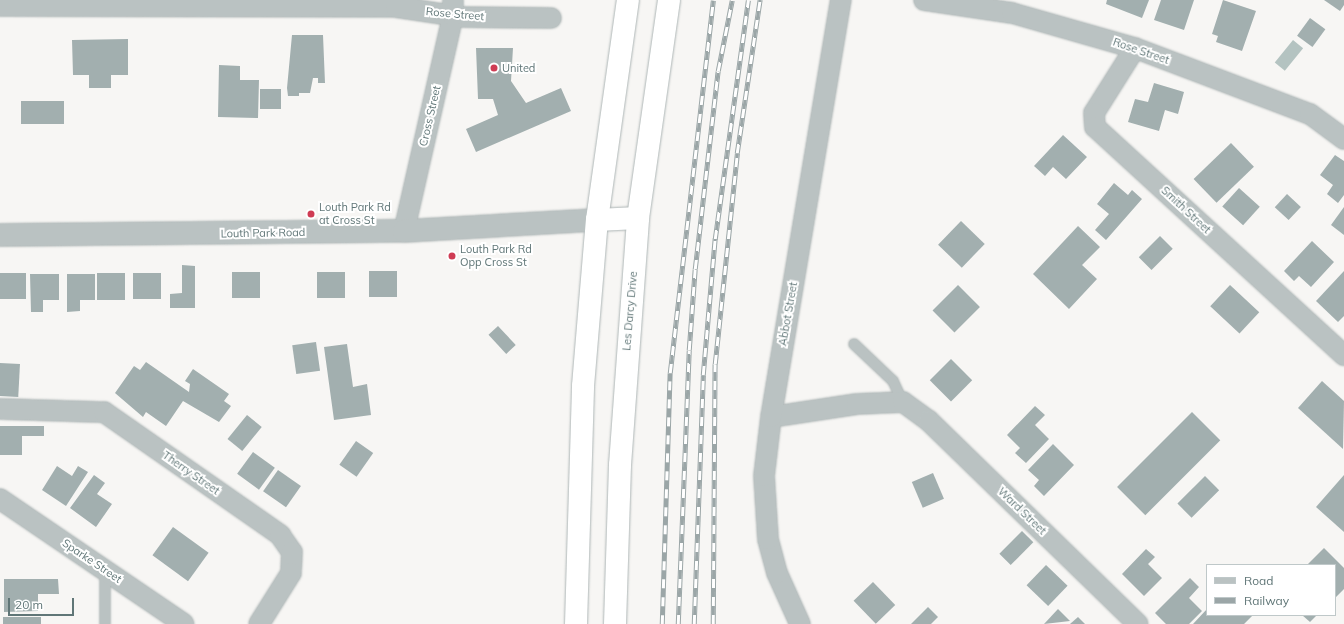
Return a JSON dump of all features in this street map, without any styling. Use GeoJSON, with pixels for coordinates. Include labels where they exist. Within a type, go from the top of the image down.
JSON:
{"type":"FeatureCollection","features":[{"type":"Feature","properties":{"kind":"highway"},"geometry":{"type":"LineString","coordinates":[[576,624],[583,386],[597,220],[628,0]]}},
{"type":"Feature","properties":{"kind":"highway","name":"Les Darcy Drive"},"geometry":{"type":"LineString","coordinates":[[615,624],[621,458],[638,218],[669,0]]}},
{"type":"Feature","properties":{"kind":"highway"},"geometry":{"type":"LineString","coordinates":[[597,220],[638,218]]}},
{"type":"Feature","properties":{"kind":"street","name":"Abbot Street"},"geometry":{"type":"LineString","coordinates":[[800,624],[777,573],[768,539],[764,476],[771,417],[841,0]]}},
{"type":"Feature","properties":{"kind":"street","name":"Rose Street"},"geometry":{"type":"LineString","coordinates":[[924,0],[1012,13],[1135,48],[1310,114],[1344,139]]}},
{"type":"Feature","properties":{"kind":"street","name":"Rose Street"},"geometry":{"type":"LineString","coordinates":[[0,6],[97,4],[453,8],[551,18]]}},
{"type":"Feature","properties":{"kind":"street","name":"Cross Street"},"geometry":{"type":"LineString","coordinates":[[404,232],[453,8]]}},
{"type":"Feature","properties":{"kind":"street","name":"Smith Street"},"geometry":{"type":"LineString","coordinates":[[1135,48],[1094,113],[1095,126],[1344,355]]}},
{"type":"Feature","properties":{"kind":"street","name":"Louth Park Road"},"geometry":{"type":"LineString","coordinates":[[0,235],[404,232],[597,220]]}},
{"type":"Feature","properties":{"kind":"street"},"geometry":{"type":"LineString","coordinates":[[771,417],[857,404],[903,402]]}},
{"type":"Feature","properties":{"kind":"street","name":"Ward Street"},"geometry":{"type":"LineString","coordinates":[[903,402],[929,421],[1138,624]]}},
{"type":"Feature","properties":{"kind":"street","name":"Therry Street"},"geometry":{"type":"LineString","coordinates":[[0,410],[104,412],[280,535],[292,552],[291,573],[258,624]]}},
{"type":"Feature","properties":{"kind":"street","name":"Sparke Street"},"geometry":{"type":"LineString","coordinates":[[0,499],[184,624]]}},
{"type":"Feature","properties":{"kind":"lane","name":"Ward Street"},"geometry":{"type":"LineString","coordinates":[[854,344],[893,381],[903,402]]}},
{"type":"Feature","properties":{"kind":"lane"},"geometry":{"type":"LineString","coordinates":[[105,569],[105,624]]}},
{"type":"Feature","properties":{"kind":"shaded area"},"geometry":{"type":"Polygon","coordinates":[[[1293,40],[1303,48],[1285,71],[1275,63],[1293,40]]]}},
{"type":"Feature","properties":{"kind":"building"},"geometry":{"type":"Polygon","coordinates":[[[1107,0],[1149,0],[1142,18],[1106,4],[1107,0]]]}},
{"type":"Feature","properties":{"kind":"building"},"geometry":{"type":"Polygon","coordinates":[[[1161,0],[1194,0],[1184,30],[1154,20],[1161,0]]]}},
{"type":"Feature","properties":{"kind":"building"},"geometry":{"type":"Polygon","coordinates":[[[1223,0],[1256,11],[1242,51],[1216,42],[1218,36],[1212,34],[1223,0]]]}},
{"type":"Feature","properties":{"kind":"building"},"geometry":{"type":"Polygon","coordinates":[[[1324,0],[1344,0],[1344,5],[1340,11],[1324,0]]]}},
{"type":"Feature","properties":{"kind":"building"},"geometry":{"type":"Polygon","coordinates":[[[1310,18],[1325,29],[1312,47],[1297,36],[1310,18]]]}},
{"type":"Feature","properties":{"kind":"building"},"geometry":{"type":"Polygon","coordinates":[[[292,35],[323,35],[325,83],[318,83],[318,78],[313,78],[310,93],[299,93],[299,96],[288,96],[287,88],[292,35]]]}},
{"type":"Feature","properties":{"kind":"building"},"geometry":{"type":"Polygon","coordinates":[[[128,39],[128,75],[111,75],[111,88],[89,88],[89,75],[73,75],[72,40],[128,39]]]}},
{"type":"Feature","properties":{"kind":"building"},"geometry":{"type":"Polygon","coordinates":[[[476,48],[513,48],[511,81],[526,103],[561,88],[571,111],[476,152],[466,129],[498,115],[493,99],[478,99],[476,48]]]}},
{"type":"Feature","properties":{"kind":"building"},"geometry":{"type":"Polygon","coordinates":[[[219,65],[240,66],[240,80],[259,80],[258,118],[218,117],[219,65]]]}},
{"type":"Feature","properties":{"kind":"building"},"geometry":{"type":"Polygon","coordinates":[[[1154,83],[1184,92],[1178,114],[1165,110],[1159,131],[1128,122],[1135,99],[1148,102],[1154,83]]]}},
{"type":"Feature","properties":{"kind":"building"},"geometry":{"type":"Polygon","coordinates":[[[260,89],[281,89],[281,109],[260,109],[260,89]]]}},
{"type":"Feature","properties":{"kind":"building"},"geometry":{"type":"Polygon","coordinates":[[[21,101],[64,101],[64,124],[21,124],[21,101]]]}},
{"type":"Feature","properties":{"kind":"building"},"geometry":{"type":"Polygon","coordinates":[[[1063,135],[1087,157],[1066,179],[1053,167],[1045,176],[1034,166],[1063,135]]]}},
{"type":"Feature","properties":{"kind":"building"},"geometry":{"type":"Polygon","coordinates":[[[1231,143],[1254,167],[1217,203],[1194,179],[1231,143]]]}},
{"type":"Feature","properties":{"kind":"building"},"geometry":{"type":"Polygon","coordinates":[[[1335,155],[1344,161],[1344,195],[1338,203],[1327,194],[1333,185],[1320,175],[1335,155]]]}},
{"type":"Feature","properties":{"kind":"building"},"geometry":{"type":"Polygon","coordinates":[[[1114,183],[1128,195],[1132,190],[1142,199],[1106,240],[1095,230],[1109,214],[1097,204],[1114,183]]]}},
{"type":"Feature","properties":{"kind":"building"},"geometry":{"type":"Polygon","coordinates":[[[1239,188],[1260,207],[1243,225],[1222,207],[1239,188]]]}},
{"type":"Feature","properties":{"kind":"building"},"geometry":{"type":"Polygon","coordinates":[[[1287,194],[1301,207],[1289,220],[1275,207],[1287,194]]]}},
{"type":"Feature","properties":{"kind":"building"},"geometry":{"type":"Polygon","coordinates":[[[1344,207],[1344,235],[1331,225],[1344,207]]]}},
{"type":"Feature","properties":{"kind":"building"},"geometry":{"type":"Polygon","coordinates":[[[961,221],[985,244],[962,268],[938,245],[961,221]]]}},
{"type":"Feature","properties":{"kind":"building"},"geometry":{"type":"Polygon","coordinates":[[[1078,226],[1100,247],[1082,265],[1097,279],[1069,309],[1033,274],[1078,226]]]}},
{"type":"Feature","properties":{"kind":"building"},"geometry":{"type":"Polygon","coordinates":[[[1160,236],[1173,249],[1152,270],[1139,257],[1160,236]]]}},
{"type":"Feature","properties":{"kind":"building"},"geometry":{"type":"Polygon","coordinates":[[[1312,241],[1334,262],[1311,287],[1299,276],[1294,281],[1284,271],[1312,241]]]}},
{"type":"Feature","properties":{"kind":"building"},"geometry":{"type":"Polygon","coordinates":[[[182,265],[195,266],[195,308],[170,308],[170,294],[182,293],[182,265]]]}},
{"type":"Feature","properties":{"kind":"building"},"geometry":{"type":"Polygon","coordinates":[[[369,271],[397,271],[397,297],[369,297],[369,271]]]}},
{"type":"Feature","properties":{"kind":"building"},"geometry":{"type":"Polygon","coordinates":[[[1344,271],[1344,316],[1338,322],[1316,301],[1344,271]]]}},
{"type":"Feature","properties":{"kind":"building"},"geometry":{"type":"Polygon","coordinates":[[[232,272],[260,272],[260,298],[232,298],[232,272]]]}},
{"type":"Feature","properties":{"kind":"building"},"geometry":{"type":"Polygon","coordinates":[[[317,272],[345,272],[345,298],[317,298],[317,272]]]}},
{"type":"Feature","properties":{"kind":"building"},"geometry":{"type":"Polygon","coordinates":[[[0,273],[26,273],[26,299],[0,299],[0,273]]]}},
{"type":"Feature","properties":{"kind":"building"},"geometry":{"type":"Polygon","coordinates":[[[97,273],[125,273],[125,300],[97,300],[97,273]]]}},
{"type":"Feature","properties":{"kind":"building"},"geometry":{"type":"Polygon","coordinates":[[[133,273],[161,273],[161,299],[133,299],[133,273]]]}},
{"type":"Feature","properties":{"kind":"building"},"geometry":{"type":"Polygon","coordinates":[[[30,274],[59,274],[59,300],[43,300],[43,312],[31,312],[30,274]]]}},
{"type":"Feature","properties":{"kind":"building"},"geometry":{"type":"Polygon","coordinates":[[[67,274],[95,274],[95,300],[80,300],[80,311],[67,312],[67,274]]]}},
{"type":"Feature","properties":{"kind":"building"},"geometry":{"type":"Polygon","coordinates":[[[958,285],[980,307],[954,332],[933,310],[958,285]]]}},
{"type":"Feature","properties":{"kind":"building"},"geometry":{"type":"Polygon","coordinates":[[[1230,285],[1259,312],[1239,333],[1210,306],[1230,285]]]}},
{"type":"Feature","properties":{"kind":"building"},"geometry":{"type":"Polygon","coordinates":[[[498,326],[516,345],[506,354],[488,335],[498,326]]]}},
{"type":"Feature","properties":{"kind":"building"},"geometry":{"type":"Polygon","coordinates":[[[316,342],[320,371],[296,374],[292,345],[316,342]]]}},
{"type":"Feature","properties":{"kind":"building"},"geometry":{"type":"Polygon","coordinates":[[[347,344],[353,387],[367,384],[371,415],[334,420],[324,347],[347,344]]]}},
{"type":"Feature","properties":{"kind":"building"},"geometry":{"type":"Polygon","coordinates":[[[951,359],[972,380],[951,401],[930,380],[951,359]]]}},
{"type":"Feature","properties":{"kind":"building"},"geometry":{"type":"Polygon","coordinates":[[[146,362],[189,392],[190,384],[185,381],[193,369],[229,394],[224,401],[231,406],[219,422],[183,401],[166,426],[146,412],[143,417],[115,393],[134,366],[140,370],[146,362]]]}},
{"type":"Feature","properties":{"kind":"building"},"geometry":{"type":"Polygon","coordinates":[[[0,363],[20,364],[18,397],[0,396],[0,363]]]}},
{"type":"Feature","properties":{"kind":"building"},"geometry":{"type":"Polygon","coordinates":[[[1322,381],[1344,401],[1343,449],[1298,408],[1322,381]]]}},
{"type":"Feature","properties":{"kind":"building"},"geometry":{"type":"Polygon","coordinates":[[[1035,406],[1045,415],[1035,425],[1049,439],[1026,463],[1015,453],[1020,448],[1007,435],[1035,406]]]}},
{"type":"Feature","properties":{"kind":"building"},"geometry":{"type":"Polygon","coordinates":[[[1192,412],[1220,440],[1145,515],[1117,487],[1192,412]]]}},
{"type":"Feature","properties":{"kind":"building"},"geometry":{"type":"Polygon","coordinates":[[[247,415],[262,427],[242,451],[227,439],[247,415]]]}},
{"type":"Feature","properties":{"kind":"building"},"geometry":{"type":"Polygon","coordinates":[[[0,426],[44,426],[44,436],[22,436],[22,455],[0,455],[0,426]]]}},
{"type":"Feature","properties":{"kind":"building"},"geometry":{"type":"Polygon","coordinates":[[[356,441],[373,453],[357,477],[339,465],[356,441]]]}},
{"type":"Feature","properties":{"kind":"building"},"geometry":{"type":"Polygon","coordinates":[[[1053,444],[1074,465],[1044,496],[1034,486],[1039,480],[1028,470],[1053,444]]]}},
{"type":"Feature","properties":{"kind":"building"},"geometry":{"type":"Polygon","coordinates":[[[253,452],[275,468],[259,490],[237,474],[253,452]]]}},
{"type":"Feature","properties":{"kind":"building"},"geometry":{"type":"Polygon","coordinates":[[[57,466],[72,476],[78,466],[88,472],[66,506],[42,490],[57,466]]]}},
{"type":"Feature","properties":{"kind":"building"},"geometry":{"type":"Polygon","coordinates":[[[278,470],[301,486],[286,507],[263,491],[278,470]]]}},
{"type":"Feature","properties":{"kind":"building"},"geometry":{"type":"Polygon","coordinates":[[[933,473],[944,499],[923,508],[912,482],[933,473]]]}},
{"type":"Feature","properties":{"kind":"building"},"geometry":{"type":"Polygon","coordinates":[[[94,475],[105,483],[97,494],[112,504],[96,527],[70,508],[94,475]]]}},
{"type":"Feature","properties":{"kind":"building"},"geometry":{"type":"Polygon","coordinates":[[[1344,475],[1344,532],[1316,507],[1344,475]]]}},
{"type":"Feature","properties":{"kind":"building"},"geometry":{"type":"Polygon","coordinates":[[[1205,476],[1219,490],[1192,518],[1177,504],[1205,476]]]}},
{"type":"Feature","properties":{"kind":"building"},"geometry":{"type":"Polygon","coordinates":[[[173,527],[209,553],[188,581],[152,555],[173,527]]]}},
{"type":"Feature","properties":{"kind":"building"},"geometry":{"type":"Polygon","coordinates":[[[1022,531],[1033,542],[1011,565],[999,554],[1022,531]]]}},
{"type":"Feature","properties":{"kind":"building"},"geometry":{"type":"Polygon","coordinates":[[[1324,548],[1344,568],[1344,589],[1336,597],[1336,564],[1308,564],[1324,548]]]}},
{"type":"Feature","properties":{"kind":"building"},"geometry":{"type":"Polygon","coordinates":[[[1146,549],[1155,557],[1148,564],[1162,578],[1144,596],[1122,574],[1146,549]]]}},
{"type":"Feature","properties":{"kind":"building"},"geometry":{"type":"Polygon","coordinates":[[[1046,565],[1068,586],[1048,606],[1027,585],[1046,565]]]}},
{"type":"Feature","properties":{"kind":"building"},"geometry":{"type":"Polygon","coordinates":[[[1190,578],[1199,587],[1189,598],[1202,611],[1189,624],[1166,624],[1155,613],[1190,578]]]}},
{"type":"Feature","properties":{"kind":"building"},"geometry":{"type":"Polygon","coordinates":[[[4,579],[58,579],[59,594],[38,594],[38,611],[4,612],[4,579]]]}},
{"type":"Feature","properties":{"kind":"building"},"geometry":{"type":"Polygon","coordinates":[[[873,582],[895,605],[876,624],[854,601],[873,582]]]}},
{"type":"Feature","properties":{"kind":"building"},"geometry":{"type":"Polygon","coordinates":[[[928,607],[938,617],[931,624],[911,624],[928,607]]]}},
{"type":"Feature","properties":{"kind":"building"},"geometry":{"type":"Polygon","coordinates":[[[1058,609],[1070,621],[1044,624],[1058,609]]]}},
{"type":"Feature","properties":{"kind":"building"},"geometry":{"type":"Polygon","coordinates":[[[1206,610],[1206,616],[1252,616],[1244,624],[1193,624],[1206,610]]]}},
{"type":"Feature","properties":{"kind":"building"},"geometry":{"type":"Polygon","coordinates":[[[1303,616],[1316,616],[1310,622],[1303,616]]]}},
{"type":"Feature","properties":{"kind":"building"},"geometry":{"type":"Polygon","coordinates":[[[3,617],[41,617],[41,624],[3,624],[3,617]]]}},
{"type":"Feature","properties":{"kind":"building"},"geometry":{"type":"Polygon","coordinates":[[[1078,617],[1085,624],[1070,624],[1078,617]]]}},
{"type":"Feature","properties":{"kind":"railway"},"geometry":{"type":"LineString","coordinates":[[662,624],[670,373],[713,0]]}},
{"type":"Feature","properties":{"kind":"railway"},"geometry":{"type":"LineString","coordinates":[[678,624],[689,350],[695,269],[718,71],[732,0]]}},
{"type":"Feature","properties":{"kind":"railway"},"geometry":{"type":"LineString","coordinates":[[694,624],[703,375],[715,239],[748,0]]}},
{"type":"Feature","properties":{"kind":"railway"},"geometry":{"type":"LineString","coordinates":[[713,624],[715,364],[737,153],[760,0]]}},
{"type":"Feature","properties":{"kind":"place","name":"United"},"geometry":{"type":"Point","coordinates":[494,68]}},
{"type":"Feature","properties":{"kind":"place","name":"Louth Park Rd at Cross St"},"geometry":{"type":"Point","coordinates":[311,214]}},
{"type":"Feature","properties":{"kind":"place","name":"Louth Park Rd Opp Cross St"},"geometry":{"type":"Point","coordinates":[452,256]}}]}
